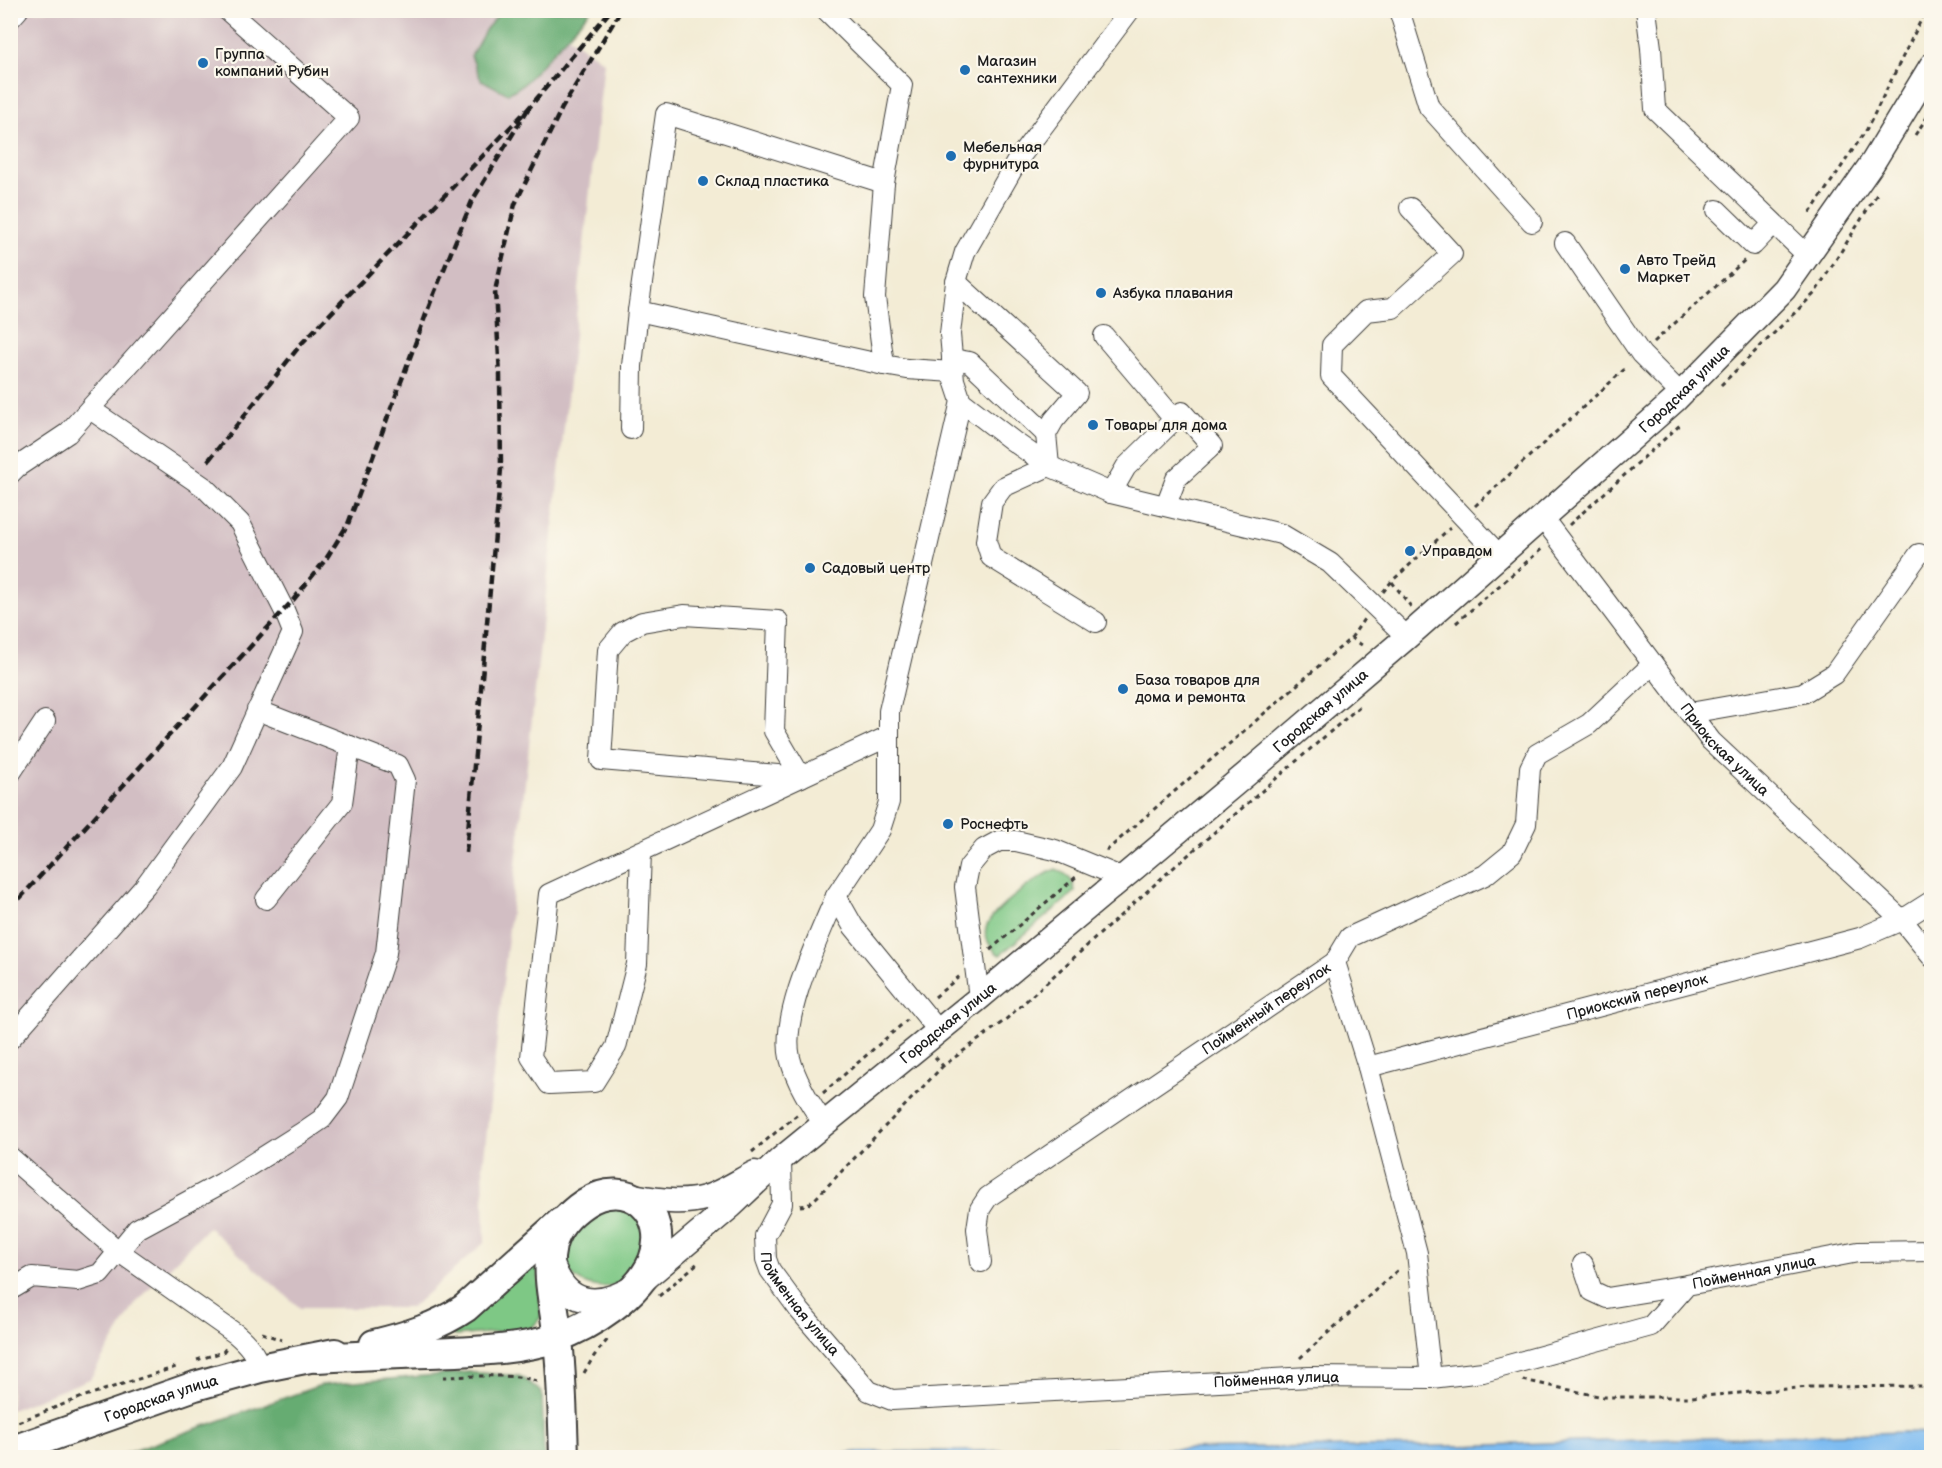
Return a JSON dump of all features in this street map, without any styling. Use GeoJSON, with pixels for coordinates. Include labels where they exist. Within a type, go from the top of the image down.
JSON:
{"type":"FeatureCollection","features":[{"type":"Feature","properties":{"kind":"highway"},"geometry":{"type":"LineString","coordinates":[[603,1195],[622,1195],[637,1199],[646,1206],[657,1224],[656,1248],[652,1261],[636,1286],[591,1322],[558,1337],[520,1346],[473,1351],[316,1358],[405,1336],[448,1319],[465,1308],[567,1217],[592,1199],[603,1195]]}},
{"type":"Feature","properties":{"kind":"highway"},"geometry":{"type":"LineString","coordinates":[[555,1392],[558,1337],[550,1260],[557,1232],[567,1217]]}},
{"type":"Feature","properties":{"kind":"highway"},"geometry":{"type":"LineString","coordinates":[[555,1392],[581,1345],[606,1312]]}},
{"type":"Feature","properties":{"kind":"highway"},"geometry":{"type":"LineString","coordinates":[[473,1351],[520,1353],[545,1362],[555,1371],[555,1392],[564,1458]]}},
{"type":"Feature","properties":{"kind":"highway","name":"Городская улица"},"geometry":{"type":"LineString","coordinates":[[10,1451],[195,1386],[260,1368],[316,1358]]}},
{"type":"Feature","properties":{"kind":"main road","name":"Городская улица"},"geometry":{"type":"LineString","coordinates":[[636,1286],[731,1206],[781,1159],[817,1114],[938,1030],[1123,878],[1407,637],[1681,394],[1784,289],[1873,162],[1932,65]]}},
{"type":"Feature","properties":{"kind":"main road"},"geometry":{"type":"LineString","coordinates":[[622,1195],[677,1202],[692,1201],[708,1197],[781,1159]]}},
{"type":"Feature","properties":{"kind":"main road"},"geometry":{"type":"LineString","coordinates":[[550,1260],[555,1276],[576,1297],[604,1301],[620,1296],[636,1286]]}},
{"type":"Feature","properties":{"kind":"street"},"geometry":{"type":"LineString","coordinates":[[10,19],[18,10]]}},
{"type":"Feature","properties":{"kind":"street"},"geometry":{"type":"LineString","coordinates":[[10,474],[68,434],[349,118],[227,10]]}},
{"type":"Feature","properties":{"kind":"street"},"geometry":{"type":"LineString","coordinates":[[826,10],[902,85],[884,183],[875,297],[884,365]]}},
{"type":"Feature","properties":{"kind":"street"},"geometry":{"type":"LineString","coordinates":[[817,1114],[790,1058],[789,1024],[804,976],[836,896],[880,830],[889,802],[889,711],[961,401],[953,366],[950,334],[956,282],[965,252],[1017,161],[1130,10]]}},
{"type":"Feature","properties":{"kind":"street"},"geometry":{"type":"LineString","coordinates":[[1399,10],[1429,106],[1532,222]]}},
{"type":"Feature","properties":{"kind":"street"},"geometry":{"type":"LineString","coordinates":[[1646,10],[1655,109],[1808,256]]}},
{"type":"Feature","properties":{"kind":"street"},"geometry":{"type":"LineString","coordinates":[[631,429],[632,366],[638,311],[666,114],[884,183]]}},
{"type":"Feature","properties":{"kind":"street"},"geometry":{"type":"LineString","coordinates":[[1410,208],[1452,254],[1393,308],[1366,310],[1332,345],[1331,376],[1499,555]]}},
{"type":"Feature","properties":{"kind":"street"},"geometry":{"type":"LineString","coordinates":[[1717,210],[1753,245],[1773,224]]}},
{"type":"Feature","properties":{"kind":"street"},"geometry":{"type":"LineString","coordinates":[[1565,243],[1641,354],[1681,394]]}},
{"type":"Feature","properties":{"kind":"street"},"geometry":{"type":"LineString","coordinates":[[956,282],[1077,393],[1054,420],[1047,434],[1049,466]]}},
{"type":"Feature","properties":{"kind":"street"},"geometry":{"type":"LineString","coordinates":[[638,311],[907,369],[953,366],[970,362],[1047,434]]}},
{"type":"Feature","properties":{"kind":"street"},"geometry":{"type":"LineString","coordinates":[[1104,336],[1174,419]]}},
{"type":"Feature","properties":{"kind":"street"},"geometry":{"type":"LineString","coordinates":[[961,401],[1049,466],[1111,493],[1281,534],[1330,563],[1407,637]]}},
{"type":"Feature","properties":{"kind":"street"},"geometry":{"type":"LineString","coordinates":[[10,1039],[145,886],[232,767],[292,632],[284,610],[240,524],[204,487],[90,409]]}},
{"type":"Feature","properties":{"kind":"street"},"geometry":{"type":"LineString","coordinates":[[1111,493],[1126,467],[1182,412],[1212,446],[1176,479],[1166,505]]}},
{"type":"Feature","properties":{"kind":"street"},"geometry":{"type":"LineString","coordinates":[[1049,466],[1003,487],[992,502],[986,541],[992,557],[1096,622]]}},
{"type":"Feature","properties":{"kind":"street","name":"Приокская улица"},"geometry":{"type":"LineString","coordinates":[[1542,517],[1711,741],[1902,920],[1932,957]]}},
{"type":"Feature","properties":{"kind":"street"},"geometry":{"type":"LineString","coordinates":[[1690,713],[1803,693],[1834,674],[1919,554]]}},
{"type":"Feature","properties":{"kind":"street"},"geometry":{"type":"LineString","coordinates":[[684,615],[778,621],[774,731],[801,777],[601,760],[608,650],[623,632],[642,622],[652,620],[684,615]]}},
{"type":"Feature","properties":{"kind":"street","name":"Пойменный переулок"},"geometry":{"type":"LineString","coordinates":[[981,1262],[977,1229],[980,1209],[988,1197],[1335,962],[1350,937],[1485,875],[1512,854],[1526,824],[1530,768],[1537,754],[1589,724],[1653,664]]}},
{"type":"Feature","properties":{"kind":"street"},"geometry":{"type":"LineString","coordinates":[[10,1290],[32,1276],[78,1281],[100,1274],[137,1229],[222,1183],[303,1132],[322,1119],[338,1098],[386,953],[405,780],[398,765],[257,710]]}},
{"type":"Feature","properties":{"kind":"street"},"geometry":{"type":"LineString","coordinates":[[10,774],[45,721]]}},
{"type":"Feature","properties":{"kind":"street"},"geometry":{"type":"LineString","coordinates":[[641,851],[637,964],[616,1047],[594,1082],[549,1084],[531,1058],[549,894],[641,851],[889,736]]}},
{"type":"Feature","properties":{"kind":"street"},"geometry":{"type":"LineString","coordinates":[[266,899],[342,803],[350,746]]}},
{"type":"Feature","properties":{"kind":"street"},"geometry":{"type":"LineString","coordinates":[[979,998],[965,887],[969,867],[984,849],[999,841],[1017,841],[1054,850],[1123,878]]}},
{"type":"Feature","properties":{"kind":"street"},"geometry":{"type":"LineString","coordinates":[[836,896],[853,926],[938,1030]]}},
{"type":"Feature","properties":{"kind":"street","name":"Приокский переулок"},"geometry":{"type":"LineString","coordinates":[[1368,1067],[1860,938],[1902,920],[1932,901]]}},
{"type":"Feature","properties":{"kind":"street"},"geometry":{"type":"LineString","coordinates":[[1335,962],[1368,1067],[1417,1253],[1431,1378]]}},
{"type":"Feature","properties":{"kind":"street"},"geometry":{"type":"LineString","coordinates":[[10,1157],[118,1251],[237,1334],[256,1356],[260,1368]]}},
{"type":"Feature","properties":{"kind":"street","name":"Пойменная улица"},"geometry":{"type":"LineString","coordinates":[[781,1159],[782,1204],[765,1236],[766,1259],[770,1270],[800,1311],[869,1391],[892,1400],[1310,1377],[1431,1378],[1483,1372],[1651,1326],[1687,1285],[1858,1252],[1932,1251]]}},
{"type":"Feature","properties":{"kind":"street"},"geometry":{"type":"LineString","coordinates":[[1583,1264],[1592,1291],[1607,1298],[1687,1285]]}},
{"type":"Feature","properties":{"kind":"path"},"geometry":{"type":"LineString","coordinates":[[1810,213],[1867,129],[1926,10]]}},
{"type":"Feature","properties":{"kind":"path"},"geometry":{"type":"LineString","coordinates":[[1351,638],[1392,581],[1753,253]]}},
{"type":"Feature","properties":{"kind":"path"},"geometry":{"type":"LineString","coordinates":[[748,1156],[817,1114]]}},
{"type":"Feature","properties":{"kind":"path"},"geometry":{"type":"LineString","coordinates":[[1277,1380],[1417,1253]]}},
{"type":"Feature","properties":{"kind":"path"},"geometry":{"type":"LineString","coordinates":[[191,1362],[223,1352],[244,1323],[266,1335],[289,1342]]}},
{"type":"Feature","properties":{"kind":"path"},"geometry":{"type":"LineString","coordinates":[[10,1425],[85,1396],[180,1365]]}},
{"type":"Feature","properties":{"kind":"path"},"geometry":{"type":"LineString","coordinates":[[438,1377],[496,1376],[533,1379],[555,1392]]}},
{"type":"Feature","properties":{"kind":"path"},"geometry":{"type":"LineString","coordinates":[[1515,1379],[1603,1397],[1692,1397],[1810,1387],[1932,1386]]}},
{"type":"Feature","properties":{"kind":"shaded area"},"geometry":{"type":"Polygon","coordinates":[[[11,11],[532,11],[604,62],[483,1166],[485,1242],[411,1308],[300,1308],[208,1227],[136,1303],[90,1379],[11,1410],[11,11]]]}},
{"type":"Feature","properties":{"kind":"green space"},"geometry":{"type":"Polygon","coordinates":[[[502,11],[590,11],[524,84],[508,94],[481,80],[471,56],[486,29],[502,11]]]}},
{"type":"Feature","properties":{"kind":"green space"},"geometry":{"type":"Polygon","coordinates":[[[1056,869],[1069,878],[1075,892],[1000,955],[987,940],[985,932],[990,921],[1017,894],[1056,869]]]}},
{"type":"Feature","properties":{"kind":"green space"},"geometry":{"type":"Polygon","coordinates":[[[611,1205],[639,1214],[648,1237],[636,1265],[627,1278],[615,1285],[601,1287],[588,1285],[568,1271],[564,1260],[564,1247],[578,1222],[611,1205]]]}},
{"type":"Feature","properties":{"kind":"green space"},"geometry":{"type":"Polygon","coordinates":[[[529,1260],[538,1263],[541,1317],[531,1329],[455,1336],[450,1333],[529,1260]]]}},
{"type":"Feature","properties":{"kind":"green space"},"geometry":{"type":"Polygon","coordinates":[[[469,1372],[520,1376],[542,1392],[544,1457],[116,1457],[321,1385],[469,1372]]]}},
{"type":"Feature","properties":{"kind":"water"},"geometry":{"type":"Polygon","coordinates":[[[1931,1433],[1931,1457],[806,1457],[858,1452],[1454,1446],[1931,1433]]]}},
{"type":"Feature","properties":{"kind":"railway"},"geometry":{"type":"LineString","coordinates":[[208,461],[302,343],[528,109],[611,10]]}},
{"type":"Feature","properties":{"kind":"railway"},"geometry":{"type":"LineString","coordinates":[[466,853],[501,469],[500,375],[495,291],[515,204],[562,108],[621,10]]}},
{"type":"Feature","properties":{"kind":"railway"},"geometry":{"type":"LineString","coordinates":[[10,909],[294,599],[326,559],[348,524],[431,301],[472,201],[528,109]]}},
{"type":"Feature","properties":{"kind":"place","name":"Группа компаний Рубин"},"geometry":{"type":"Point","coordinates":[203,63]}},
{"type":"Feature","properties":{"kind":"place","name":"Магазин сантехники"},"geometry":{"type":"Point","coordinates":[965,70]}},
{"type":"Feature","properties":{"kind":"place","name":"Мебельная фурнитура"},"geometry":{"type":"Point","coordinates":[951,156]}},
{"type":"Feature","properties":{"kind":"place","name":"Склад пластика"},"geometry":{"type":"Point","coordinates":[703,181]}},
{"type":"Feature","properties":{"kind":"place","name":"Авто Трейд Маркет"},"geometry":{"type":"Point","coordinates":[1625,269]}},
{"type":"Feature","properties":{"kind":"place","name":"Азбука плавания"},"geometry":{"type":"Point","coordinates":[1101,293]}},
{"type":"Feature","properties":{"kind":"place","name":"Товары для дома"},"geometry":{"type":"Point","coordinates":[1093,425]}},
{"type":"Feature","properties":{"kind":"place","name":"Управдом"},"geometry":{"type":"Point","coordinates":[1410,551]}},
{"type":"Feature","properties":{"kind":"place","name":"Садовый центр"},"geometry":{"type":"Point","coordinates":[810,568]}},
{"type":"Feature","properties":{"kind":"place","name":"База товаров для дома и ремонта"},"geometry":{"type":"Point","coordinates":[1123,689]}},
{"type":"Feature","properties":{"kind":"place","name":"Роснефть"},"geometry":{"type":"Point","coordinates":[948,824]}}]}
